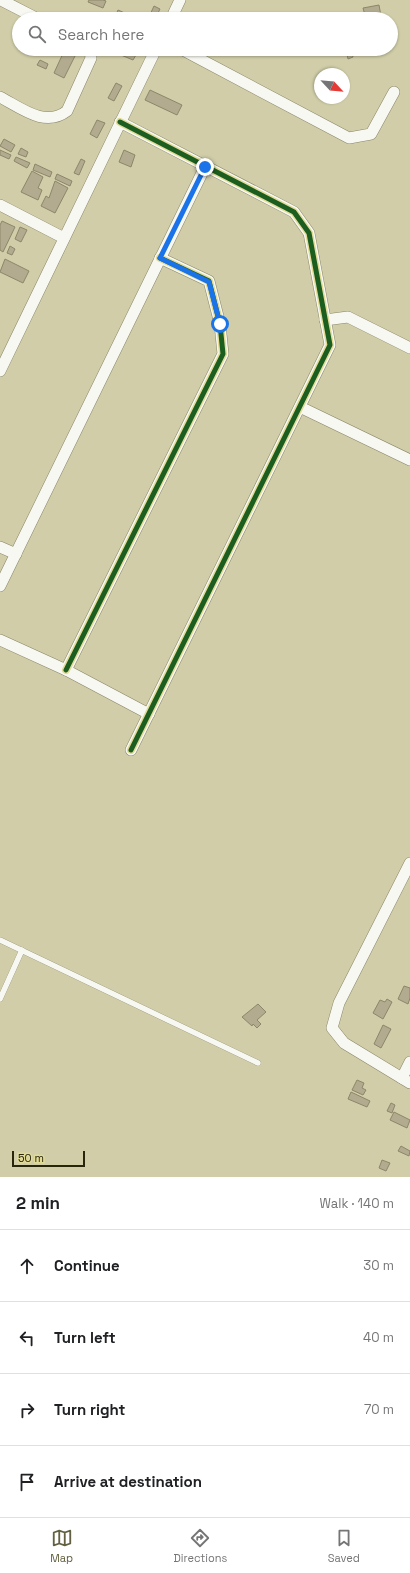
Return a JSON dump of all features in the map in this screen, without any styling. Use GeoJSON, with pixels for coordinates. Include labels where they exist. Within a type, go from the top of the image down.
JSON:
{"type":"FeatureCollection","features":[{"type":"Feature","properties":{"kind":"street"},"geometry":{"type":"LineString","coordinates":[[1,0],[24,12]]}},
{"type":"Feature","properties":{"kind":"street"},"geometry":{"type":"LineString","coordinates":[[174,12],[180,0]]}},
{"type":"Feature","properties":{"kind":"street"},"geometry":{"type":"LineString","coordinates":[[0,97],[38,117],[49,118],[61,116],[67,111],[91,56]]}},
{"type":"Feature","properties":{"kind":"street"},"geometry":{"type":"LineString","coordinates":[[0,371],[153,56]]}},
{"type":"Feature","properties":{"kind":"street"},"geometry":{"type":"LineString","coordinates":[[194,56],[349,138],[372,134],[394,92]]}},
{"type":"Feature","properties":{"kind":"street"},"geometry":{"type":"LineString","coordinates":[[120,122],[294,212],[308,232],[330,345],[131,750]]}},
{"type":"Feature","properties":{"kind":"street"},"geometry":{"type":"LineString","coordinates":[[0,586],[205,167]]}},
{"type":"Feature","properties":{"kind":"street"},"geometry":{"type":"LineString","coordinates":[[0,205],[64,238]]}},
{"type":"Feature","properties":{"kind":"street"},"geometry":{"type":"LineString","coordinates":[[66,670],[223,354],[220,324],[209,282],[160,258]]}},
{"type":"Feature","properties":{"kind":"street"},"geometry":{"type":"LineString","coordinates":[[325,320],[348,317],[410,348]]}},
{"type":"Feature","properties":{"kind":"street"},"geometry":{"type":"LineString","coordinates":[[300,407],[410,460]]}},
{"type":"Feature","properties":{"kind":"street"},"geometry":{"type":"LineString","coordinates":[[0,547],[16,554]]}},
{"type":"Feature","properties":{"kind":"street"},"geometry":{"type":"LineString","coordinates":[[0,640],[66,670],[149,714]]}},
{"type":"Feature","properties":{"kind":"street"},"geometry":{"type":"LineString","coordinates":[[410,863],[339,1003],[332,1028],[344,1043],[406,1081],[410,1062]]}},
{"type":"Feature","properties":{"kind":"lane"},"geometry":{"type":"LineString","coordinates":[[0,940],[258,1064]]}},
{"type":"Feature","properties":{"kind":"lane"},"geometry":{"type":"LineString","coordinates":[[0,999],[22,950]]}},
{"type":"Feature","properties":{"kind":"building"},"geometry":{"type":"Polygon","coordinates":[[[89,0],[106,1],[103,8],[88,2],[89,0]]]}},
{"type":"Feature","properties":{"kind":"building"},"geometry":{"type":"Polygon","coordinates":[[[379,5],[380,12],[364,12],[363,8],[379,5]]]}},
{"type":"Feature","properties":{"kind":"building"},"geometry":{"type":"Polygon","coordinates":[[[154,6],[160,9],[158,12],[151,12],[154,6]]]}},
{"type":"Feature","properties":{"kind":"building"},"geometry":{"type":"Polygon","coordinates":[[[62,56],[75,56],[64,78],[54,73],[62,56]]]}},
{"type":"Feature","properties":{"kind":"building"},"geometry":{"type":"Polygon","coordinates":[[[123,56],[135,56],[133,60],[123,56]]]}},
{"type":"Feature","properties":{"kind":"building"},"geometry":{"type":"Polygon","coordinates":[[[347,56],[353,56],[353,57],[348,59],[347,56]]]}},
{"type":"Feature","properties":{"kind":"building"},"geometry":{"type":"Polygon","coordinates":[[[40,60],[48,64],[46,69],[37,65],[40,60]]]}},
{"type":"Feature","properties":{"kind":"building"},"geometry":{"type":"Polygon","coordinates":[[[116,83],[122,86],[114,101],[108,98],[116,83]]]}},
{"type":"Feature","properties":{"kind":"building"},"geometry":{"type":"Polygon","coordinates":[[[150,90],[182,105],[177,115],[145,100],[150,90]]]}},
{"type":"Feature","properties":{"kind":"building"},"geometry":{"type":"Polygon","coordinates":[[[97,120],[105,123],[97,138],[90,134],[97,120]]]}},
{"type":"Feature","properties":{"kind":"building"},"geometry":{"type":"Polygon","coordinates":[[[4,139],[15,145],[11,152],[0,146],[4,139]]]}},
{"type":"Feature","properties":{"kind":"building"},"geometry":{"type":"Polygon","coordinates":[[[21,148],[28,152],[26,157],[18,154],[21,148]]]}},
{"type":"Feature","properties":{"kind":"building"},"geometry":{"type":"Polygon","coordinates":[[[0,150],[11,155],[9,159],[0,155],[0,150]]]}},
{"type":"Feature","properties":{"kind":"building"},"geometry":{"type":"Polygon","coordinates":[[[124,150],[135,155],[131,167],[119,162],[124,150]]]}},
{"type":"Feature","properties":{"kind":"building"},"geometry":{"type":"Polygon","coordinates":[[[16,157],[30,163],[27,168],[14,161],[16,157]]]}},
{"type":"Feature","properties":{"kind":"building"},"geometry":{"type":"Polygon","coordinates":[[[81,159],[85,161],[79,175],[74,173],[81,159]]]}},
{"type":"Feature","properties":{"kind":"building"},"geometry":{"type":"Polygon","coordinates":[[[35,164],[52,172],[50,177],[33,170],[35,164]]]}},
{"type":"Feature","properties":{"kind":"building"},"geometry":{"type":"Polygon","coordinates":[[[32,171],[43,177],[38,188],[42,190],[38,200],[21,192],[32,171]]]}},
{"type":"Feature","properties":{"kind":"building"},"geometry":{"type":"Polygon","coordinates":[[[57,174],[72,181],[70,186],[55,179],[57,174]]]}},
{"type":"Feature","properties":{"kind":"building"},"geometry":{"type":"Polygon","coordinates":[[[55,181],[68,188],[55,213],[41,206],[46,196],[49,198],[55,181]]]}},
{"type":"Feature","properties":{"kind":"building"},"geometry":{"type":"Polygon","coordinates":[[[2,221],[15,227],[3,252],[0,250],[0,225],[2,221]]]}},
{"type":"Feature","properties":{"kind":"building"},"geometry":{"type":"Polygon","coordinates":[[[20,227],[27,230],[21,242],[15,239],[20,227]]]}},
{"type":"Feature","properties":{"kind":"building"},"geometry":{"type":"Polygon","coordinates":[[[10,246],[15,249],[12,255],[7,253],[10,246]]]}},
{"type":"Feature","properties":{"kind":"building"},"geometry":{"type":"Polygon","coordinates":[[[5,259],[29,271],[23,283],[0,272],[5,259]]]}},
{"type":"Feature","properties":{"kind":"building"},"geometry":{"type":"Polygon","coordinates":[[[404,986],[410,988],[410,998],[408,1004],[398,999],[404,986]]]}},
{"type":"Feature","properties":{"kind":"building"},"geometry":{"type":"Polygon","coordinates":[[[387,999],[392,1002],[383,1019],[373,1013],[380,1000],[385,1002],[387,999]]]}},
{"type":"Feature","properties":{"kind":"building"},"geometry":{"type":"Polygon","coordinates":[[[258,1004],[266,1012],[257,1020],[261,1024],[257,1028],[253,1024],[252,1026],[242,1017],[258,1004]]]}},
{"type":"Feature","properties":{"kind":"building"},"geometry":{"type":"Polygon","coordinates":[[[383,1025],[391,1029],[381,1048],[374,1044],[383,1025]]]}},
{"type":"Feature","properties":{"kind":"building"},"geometry":{"type":"Polygon","coordinates":[[[357,1080],[364,1083],[362,1088],[366,1090],[363,1095],[352,1090],[357,1080]]]}},
{"type":"Feature","properties":{"kind":"building"},"geometry":{"type":"Polygon","coordinates":[[[351,1092],[370,1101],[367,1107],[348,1099],[351,1092]]]}},
{"type":"Feature","properties":{"kind":"building"},"geometry":{"type":"Polygon","coordinates":[[[391,1103],[395,1105],[392,1113],[387,1111],[391,1103]]]}},
{"type":"Feature","properties":{"kind":"building"},"geometry":{"type":"Polygon","coordinates":[[[394,1112],[410,1120],[407,1128],[390,1120],[394,1112]]]}},
{"type":"Feature","properties":{"kind":"building"},"geometry":{"type":"Polygon","coordinates":[[[401,1146],[410,1151],[409,1156],[398,1151],[401,1146]]]}},
{"type":"Feature","properties":{"kind":"building"},"geometry":{"type":"Polygon","coordinates":[[[382,1160],[390,1163],[386,1171],[379,1168],[382,1160]]]}},
{"type":"Feature","properties":{"kind":"cycle path"},"geometry":{"type":"LineString","coordinates":[[120,122],[294,212],[309,233],[330,345],[131,750]]}},
{"type":"Feature","properties":{"kind":"cycle path"},"geometry":{"type":"LineString","coordinates":[[66,670],[223,354],[220,324],[209,281],[160,258]]}},
{"type":"Feature","properties":{"kind":"route"},"geometry":{"type":"LineString","coordinates":[[205,167],[160,258],[209,282],[220,324]]}}]}
